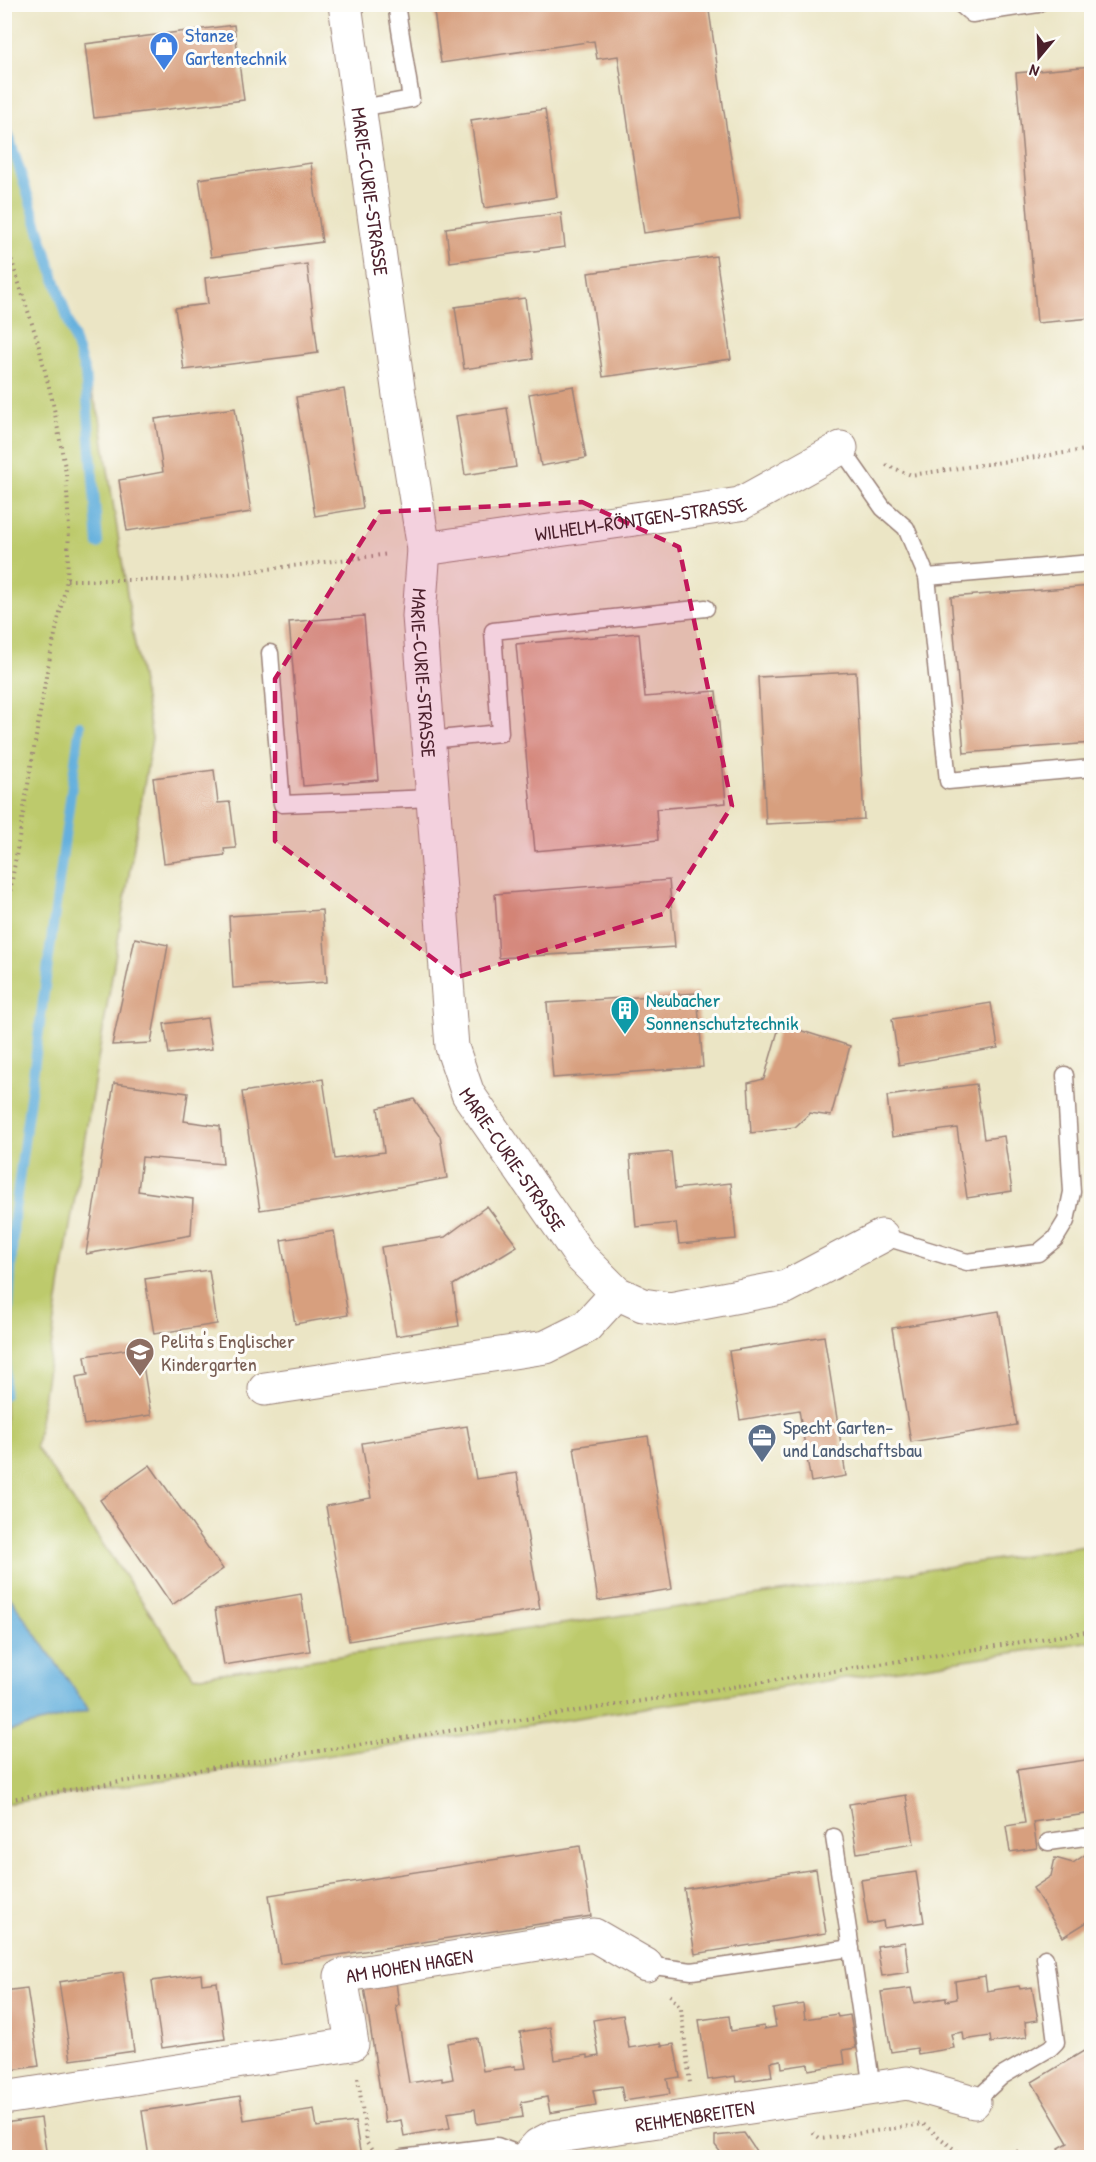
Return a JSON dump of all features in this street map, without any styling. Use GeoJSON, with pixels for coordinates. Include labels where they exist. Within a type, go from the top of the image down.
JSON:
{"type":"FeatureCollection","features":[{"type":"Feature","properties":{"kind":"street","name":"MARIE-CURIE-STRASSE"},"geometry":{"type":"LineString","coordinates":[[345,4],[399,395],[424,549],[419,616],[452,1047],[468,1094],[581,1257],[617,1293],[643,1305],[670,1309],[786,1287],[882,1236]]}},
{"type":"Feature","properties":{"kind":"street","name":"WILHELM-RÖNTGEN-STRASSE"},"geometry":{"type":"LineString","coordinates":[[424,549],[740,504],[841,448]]}},
{"type":"Feature","properties":{"kind":"street"},"geometry":{"type":"LineString","coordinates":[[265,1389],[546,1347],[586,1327],[617,1293]]}},
{"type":"Feature","properties":{"kind":"street","name":"AM HOHEN HAGEN"},"geometry":{"type":"LineString","coordinates":[[352,2044],[341,1976],[594,1935],[646,1965]]}},
{"type":"Feature","properties":{"kind":"street"},"geometry":{"type":"LineString","coordinates":[[4,2098],[352,2044]]}},
{"type":"Feature","properties":{"kind":"street","name":"REHMENBREITEN"},"geometry":{"type":"LineString","coordinates":[[526,2157],[538,2145],[553,2137],[872,2088],[907,2084],[974,2102]]}},
{"type":"Feature","properties":{"kind":"lane"},"geometry":{"type":"LineString","coordinates":[[361,108],[411,99],[396,4]]}},
{"type":"Feature","properties":{"kind":"lane"},"geometry":{"type":"LineString","coordinates":[[960,4],[972,14],[1038,4]]}},
{"type":"Feature","properties":{"kind":"lane"},"geometry":{"type":"LineString","coordinates":[[841,448],[883,508],[906,528],[927,577],[948,781],[1092,768]]}},
{"type":"Feature","properties":{"kind":"lane"},"geometry":{"type":"LineString","coordinates":[[927,577],[1092,562]]}},
{"type":"Feature","properties":{"kind":"lane"},"geometry":{"type":"LineString","coordinates":[[429,740],[501,733],[493,631],[706,608]]}},
{"type":"Feature","properties":{"kind":"lane"},"geometry":{"type":"LineString","coordinates":[[270,652],[282,804],[433,798]]}},
{"type":"Feature","properties":{"kind":"lane"},"geometry":{"type":"LineString","coordinates":[[882,1236],[967,1262],[1038,1252],[1055,1239],[1066,1221],[1072,1192],[1065,1075]]}},
{"type":"Feature","properties":{"kind":"lane"},"geometry":{"type":"LineString","coordinates":[[1048,1842],[1092,1836]]}},
{"type":"Feature","properties":{"kind":"lane"},"geometry":{"type":"LineString","coordinates":[[834,1837],[872,2088]]}},
{"type":"Feature","properties":{"kind":"lane","name":"AM HOHEN HAGEN"},"geometry":{"type":"LineString","coordinates":[[646,1965],[692,1971],[851,1948]]}},
{"type":"Feature","properties":{"kind":"lane"},"geometry":{"type":"LineString","coordinates":[[974,2102],[1002,2076],[1050,2048],[1056,2042],[1045,1958]]}},
{"type":"Feature","properties":{"kind":"lane"},"geometry":{"type":"LineString","coordinates":[[402,2157],[497,2146],[526,2157]]}},
{"type":"Feature","properties":{"kind":"path"},"geometry":{"type":"LineString","coordinates":[[4,237],[37,339],[52,403],[66,473],[69,529],[68,580],[47,671],[4,928]]}},
{"type":"Feature","properties":{"kind":"path"},"geometry":{"type":"LineString","coordinates":[[841,448],[911,475],[1092,449]]}},
{"type":"Feature","properties":{"kind":"path"},"geometry":{"type":"LineString","coordinates":[[68,580],[180,580],[424,549]]}},
{"type":"Feature","properties":{"kind":"path"},"geometry":{"type":"LineString","coordinates":[[4,1800],[1092,1631]]}},
{"type":"Feature","properties":{"kind":"path"},"geometry":{"type":"LineString","coordinates":[[646,1965],[681,2008],[694,2116]]}},
{"type":"Feature","properties":{"kind":"path"},"geometry":{"type":"LineString","coordinates":[[352,2044],[367,2143],[376,2157]]}},
{"type":"Feature","properties":{"kind":"path"},"geometry":{"type":"LineString","coordinates":[[787,2102],[791,2117],[821,2139],[923,2124],[965,2157]]}},
{"type":"Feature","properties":{"kind":"path"},"geometry":{"type":"LineString","coordinates":[[975,2157],[1022,2151]]}},
{"type":"Feature","properties":{"kind":"highlighted area"},"geometry":{"type":"Polygon","coordinates":[[[582,502],[679,547],[732,806],[663,914],[458,977],[275,841],[275,679],[380,512],[582,502]]]}},
{"type":"Feature","properties":{"kind":"green space"},"geometry":{"type":"Polygon","coordinates":[[[5,132],[100,418],[134,639],[152,738],[63,1268],[36,1447],[194,1677],[1092,1545],[1091,1641],[5,1804],[5,132]]]}},
{"type":"Feature","properties":{"kind":"water"},"geometry":{"type":"Polygon","coordinates":[[[5,1590],[89,1710],[5,1732],[5,1590]]]}},
{"type":"Feature","properties":{"kind":"building"},"geometry":{"type":"Polygon","coordinates":[[[433,4],[708,4],[740,219],[644,233],[618,56],[597,59],[594,41],[441,63],[433,4]]]}},
{"type":"Feature","properties":{"kind":"building","name":"Stanze Gartentechnik"},"geometry":{"type":"Polygon","coordinates":[[[234,25],[244,100],[94,118],[85,44],[234,25]]]}},
{"type":"Feature","properties":{"kind":"building"},"geometry":{"type":"Polygon","coordinates":[[[1092,66],[1092,318],[1037,323],[1016,73],[1092,66]]]}},
{"type":"Feature","properties":{"kind":"building"},"geometry":{"type":"Polygon","coordinates":[[[545,109],[557,197],[484,208],[471,120],[545,109]]]}},
{"type":"Feature","properties":{"kind":"building"},"geometry":{"type":"Polygon","coordinates":[[[311,163],[322,242],[211,257],[199,179],[311,163]]]}},
{"type":"Feature","properties":{"kind":"building"},"geometry":{"type":"Polygon","coordinates":[[[561,213],[565,247],[450,262],[446,228],[561,213]]]}},
{"type":"Feature","properties":{"kind":"building"},"geometry":{"type":"Polygon","coordinates":[[[716,256],[731,359],[603,377],[588,273],[716,256]]]}},
{"type":"Feature","properties":{"kind":"building"},"geometry":{"type":"Polygon","coordinates":[[[307,264],[318,353],[184,370],[175,308],[208,304],[205,278],[307,264]]]}},
{"type":"Feature","properties":{"kind":"building"},"geometry":{"type":"Polygon","coordinates":[[[525,298],[533,359],[464,369],[455,307],[525,298]]]}},
{"type":"Feature","properties":{"kind":"building"},"geometry":{"type":"Polygon","coordinates":[[[573,386],[586,458],[541,466],[529,394],[573,386]]]}},
{"type":"Feature","properties":{"kind":"building"},"geometry":{"type":"Polygon","coordinates":[[[344,389],[363,508],[315,516],[296,397],[344,389]]]}},
{"type":"Feature","properties":{"kind":"building"},"geometry":{"type":"Polygon","coordinates":[[[235,408],[251,512],[127,531],[119,480],[163,472],[155,419],[235,408]]]}},
{"type":"Feature","properties":{"kind":"building"},"geometry":{"type":"Polygon","coordinates":[[[507,408],[516,467],[465,475],[456,416],[507,408]]]}},
{"type":"Feature","properties":{"kind":"building"},"geometry":{"type":"Polygon","coordinates":[[[1092,586],[1092,743],[964,753],[951,597],[1092,586]]]}},
{"type":"Feature","properties":{"kind":"building"},"geometry":{"type":"Polygon","coordinates":[[[364,616],[378,780],[303,786],[289,622],[364,616]]]}},
{"type":"Feature","properties":{"kind":"building"},"geometry":{"type":"Polygon","coordinates":[[[639,633],[645,697],[716,691],[726,803],[656,809],[658,840],[535,851],[516,644],[639,633]]]}},
{"type":"Feature","properties":{"kind":"building"},"geometry":{"type":"Polygon","coordinates":[[[856,672],[864,819],[766,824],[758,677],[856,672]]]}},
{"type":"Feature","properties":{"kind":"building"},"geometry":{"type":"Polygon","coordinates":[[[214,770],[218,803],[230,802],[236,848],[224,849],[225,855],[164,863],[153,778],[214,770]]]}},
{"type":"Feature","properties":{"kind":"building"},"geometry":{"type":"Polygon","coordinates":[[[669,880],[675,947],[499,958],[495,894],[669,880]]]}},
{"type":"Feature","properties":{"kind":"building"},"geometry":{"type":"Polygon","coordinates":[[[322,910],[327,982],[233,988],[229,916],[322,910]]]}},
{"type":"Feature","properties":{"kind":"building"},"geometry":{"type":"Polygon","coordinates":[[[135,938],[168,945],[151,1043],[112,1045],[135,938]]]}},
{"type":"Feature","properties":{"kind":"building","name":"Neubacher Sonnenschutztechnik"},"geometry":{"type":"Polygon","coordinates":[[[697,993],[703,1067],[553,1078],[547,1003],[697,993]]]}},
{"type":"Feature","properties":{"kind":"building"},"geometry":{"type":"Polygon","coordinates":[[[991,1003],[998,1048],[899,1065],[892,1019],[991,1003]]]}},
{"type":"Feature","properties":{"kind":"building"},"geometry":{"type":"Polygon","coordinates":[[[207,1018],[212,1049],[169,1054],[164,1024],[207,1018]]]}},
{"type":"Feature","properties":{"kind":"building"},"geometry":{"type":"Polygon","coordinates":[[[780,1024],[850,1046],[831,1116],[810,1113],[795,1127],[751,1133],[748,1083],[764,1079],[780,1024]]]}},
{"type":"Feature","properties":{"kind":"building"},"geometry":{"type":"Polygon","coordinates":[[[323,1079],[335,1159],[384,1152],[378,1108],[414,1099],[440,1136],[447,1178],[341,1198],[260,1210],[242,1092],[323,1079]]]}},
{"type":"Feature","properties":{"kind":"building"},"geometry":{"type":"Polygon","coordinates":[[[114,1083],[188,1093],[184,1121],[220,1126],[223,1164],[142,1157],[138,1191],[193,1199],[191,1235],[86,1254],[114,1083]]]}},
{"type":"Feature","properties":{"kind":"building"},"geometry":{"type":"Polygon","coordinates":[[[976,1084],[984,1139],[1004,1136],[1012,1191],[967,1198],[957,1128],[892,1137],[887,1096],[976,1084]]]}},
{"type":"Feature","properties":{"kind":"building"},"geometry":{"type":"Polygon","coordinates":[[[671,1152],[675,1189],[731,1183],[736,1239],[679,1244],[676,1223],[636,1227],[630,1156],[671,1152]]]}},
{"type":"Feature","properties":{"kind":"building"},"geometry":{"type":"Polygon","coordinates":[[[487,1206],[517,1246],[453,1285],[459,1326],[396,1336],[381,1247],[445,1237],[487,1206]]]}},
{"type":"Feature","properties":{"kind":"building"},"geometry":{"type":"Polygon","coordinates":[[[334,1231],[348,1315],[295,1324],[281,1240],[334,1231]]]}},
{"type":"Feature","properties":{"kind":"building"},"geometry":{"type":"Polygon","coordinates":[[[209,1270],[217,1324],[154,1334],[145,1279],[209,1270]]]}},
{"type":"Feature","properties":{"kind":"building"},"geometry":{"type":"Polygon","coordinates":[[[999,1311],[1017,1425],[911,1442],[892,1328],[999,1311]]]}},
{"type":"Feature","properties":{"kind":"building"},"geometry":{"type":"Polygon","coordinates":[[[824,1336],[846,1476],[811,1482],[799,1410],[740,1420],[729,1351],[824,1336]]]}},
{"type":"Feature","properties":{"kind":"building"},"geometry":{"type":"Polygon","coordinates":[[[134,1348],[137,1366],[143,1365],[151,1415],[84,1425],[76,1377],[88,1375],[85,1356],[134,1348]]]}},
{"type":"Feature","properties":{"kind":"building"},"geometry":{"type":"Polygon","coordinates":[[[467,1426],[476,1479],[517,1473],[540,1609],[349,1641],[326,1506],[371,1498],[362,1443],[467,1426]]]}},
{"type":"Feature","properties":{"kind":"building"},"geometry":{"type":"Polygon","coordinates":[[[648,1436],[672,1589],[598,1601],[574,1447],[648,1436]]]}},
{"type":"Feature","properties":{"kind":"building"},"geometry":{"type":"Polygon","coordinates":[[[150,1465],[223,1569],[172,1605],[100,1500],[150,1465]]]}},
{"type":"Feature","properties":{"kind":"building"},"geometry":{"type":"Polygon","coordinates":[[[301,1594],[310,1651],[224,1665],[215,1609],[301,1594]]]}},
{"type":"Feature","properties":{"kind":"building"},"geometry":{"type":"Polygon","coordinates":[[[1092,1759],[1092,1813],[1033,1822],[1037,1848],[1010,1852],[1006,1826],[1025,1823],[1017,1770],[1092,1759]]]}},
{"type":"Feature","properties":{"kind":"building"},"geometry":{"type":"Polygon","coordinates":[[[906,1795],[914,1844],[857,1853],[849,1804],[906,1795]]]}},
{"type":"Feature","properties":{"kind":"building"},"geometry":{"type":"Polygon","coordinates":[[[580,1846],[591,1916],[280,1964],[269,1895],[580,1846]]]}},
{"type":"Feature","properties":{"kind":"building"},"geometry":{"type":"Polygon","coordinates":[[[1089,1852],[1092,1856],[1092,1919],[1063,1937],[1033,1888],[1051,1876],[1055,1858],[1073,1863],[1089,1852]]]}},
{"type":"Feature","properties":{"kind":"building"},"geometry":{"type":"Polygon","coordinates":[[[816,1869],[826,1933],[695,1954],[684,1889],[816,1869]]]}},
{"type":"Feature","properties":{"kind":"building"},"geometry":{"type":"Polygon","coordinates":[[[916,1872],[924,1922],[884,1928],[883,1921],[868,1924],[861,1880],[916,1872]]]}},
{"type":"Feature","properties":{"kind":"building"},"geometry":{"type":"Polygon","coordinates":[[[905,1942],[909,1972],[882,1976],[877,1946],[905,1942]]]}},
{"type":"Feature","properties":{"kind":"building"},"geometry":{"type":"Polygon","coordinates":[[[123,1972],[134,2051],[71,2060],[59,1982],[123,1972]]]}},
{"type":"Feature","properties":{"kind":"building"},"geometry":{"type":"Polygon","coordinates":[[[201,1974],[202,1984],[217,1982],[225,2039],[162,2048],[152,1981],[201,1974]]]}},
{"type":"Feature","properties":{"kind":"building"},"geometry":{"type":"Polygon","coordinates":[[[985,1976],[987,1991],[1019,1986],[1020,1989],[1032,1987],[1038,2020],[1025,2022],[1027,2037],[991,2043],[990,2036],[964,2040],[963,2032],[951,2034],[954,2048],[918,2054],[917,2048],[891,2052],[881,1992],[911,1988],[914,2003],[946,1998],[946,2001],[957,1999],[955,1981],[985,1976]]]}},
{"type":"Feature","properties":{"kind":"building"},"geometry":{"type":"Polygon","coordinates":[[[396,1982],[399,2005],[396,2006],[409,2083],[442,2078],[442,2081],[453,2079],[447,2043],[477,2038],[483,2071],[515,2066],[515,2069],[526,2068],[520,2032],[550,2027],[555,2060],[588,2055],[588,2058],[599,2056],[593,2020],[623,2015],[629,2048],[661,2043],[662,2046],[674,2044],[680,2077],[667,2079],[670,2094],[624,2101],[621,2086],[593,2090],[596,2105],[550,2113],[547,2097],[521,2102],[523,2117],[477,2124],[475,2109],[447,2113],[450,2128],[404,2136],[401,2120],[385,2123],[364,1987],[396,1982]]]}},
{"type":"Feature","properties":{"kind":"building"},"geometry":{"type":"Polygon","coordinates":[[[27,1988],[39,2066],[4,2071],[4,1991],[27,1988]]]}},
{"type":"Feature","properties":{"kind":"building"},"geometry":{"type":"Polygon","coordinates":[[[803,2004],[805,2019],[837,2014],[838,2017],[850,2015],[856,2048],[843,2050],[845,2064],[809,2070],[808,2064],[782,2068],[781,2060],[770,2062],[772,2077],[736,2082],[735,2076],[708,2080],[699,2020],[729,2016],[731,2031],[764,2026],[764,2029],[776,2027],[773,2009],[803,2004]]]}},
{"type":"Feature","properties":{"kind":"building"},"geometry":{"type":"Polygon","coordinates":[[[1092,2046],[1092,2157],[1065,2157],[1059,2148],[1068,2143],[1032,2082],[1092,2046]]]}},
{"type":"Feature","properties":{"kind":"building"},"geometry":{"type":"Polygon","coordinates":[[[240,2096],[244,2120],[314,2109],[317,2127],[355,2122],[361,2157],[286,2157],[285,2155],[149,2157],[142,2111],[240,2096]]]}},
{"type":"Feature","properties":{"kind":"building"},"geometry":{"type":"Polygon","coordinates":[[[41,2118],[47,2157],[4,2157],[4,2123],[41,2118]]]}},
{"type":"Feature","properties":{"kind":"building"},"geometry":{"type":"Polygon","coordinates":[[[744,2133],[760,2157],[724,2157],[715,2145],[715,2136],[744,2133]]]}},
{"type":"Feature","properties":{"kind":"waterway"},"geometry":{"type":"LineString","coordinates":[[4,121],[85,373],[98,544]]}},
{"type":"Feature","properties":{"kind":"waterway"},"geometry":{"type":"LineString","coordinates":[[4,1395],[14,1217],[80,725]]}},
{"type":"Feature","properties":{"kind":"place","name":"Stanze Gartentechnik"},"geometry":{"type":"Point","coordinates":[164,72]}},
{"type":"Feature","properties":{"kind":"place","name":"Neubacher Sonnenschutztechnik"},"geometry":{"type":"Point","coordinates":[625,1036]}},
{"type":"Feature","properties":{"kind":"place","name":"Pelita's Englischer Kindergarten"},"geometry":{"type":"Point","coordinates":[140,1378]}},
{"type":"Feature","properties":{"kind":"place","name":"Specht Garten- und Landschaftsbau"},"geometry":{"type":"Point","coordinates":[762,1464]}}]}
